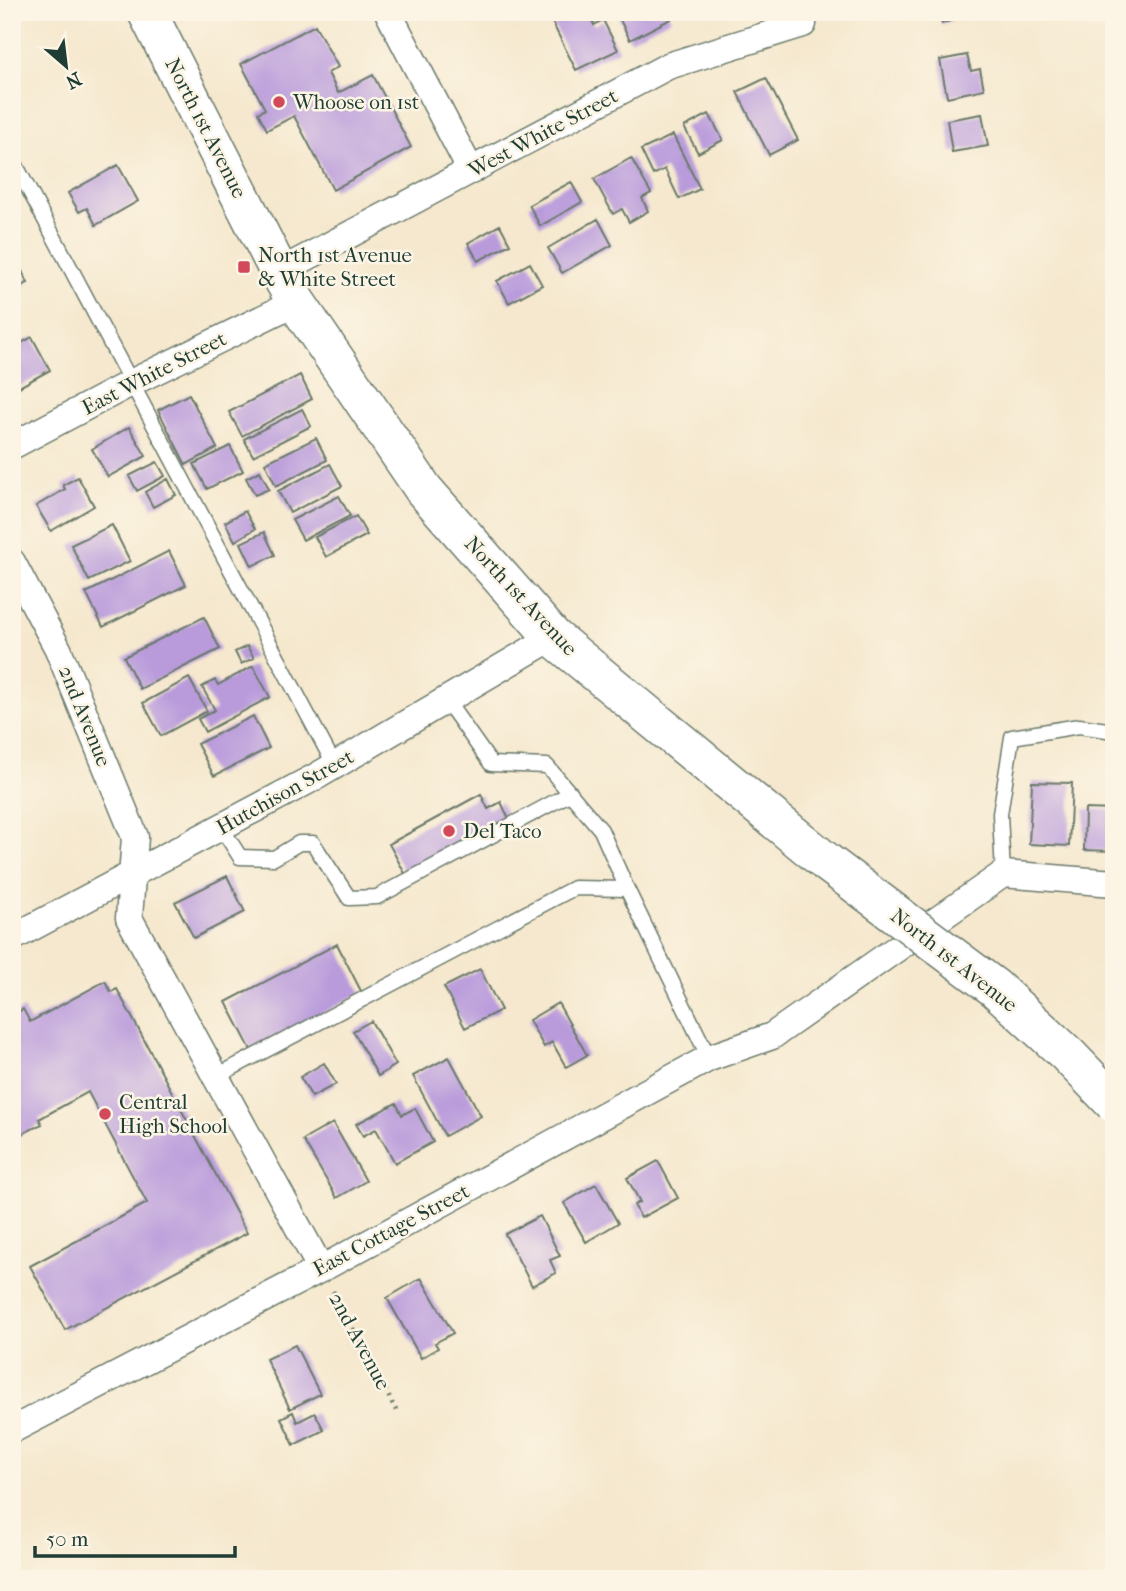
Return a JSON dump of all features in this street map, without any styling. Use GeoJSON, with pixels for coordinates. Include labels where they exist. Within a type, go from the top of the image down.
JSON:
{"type":"FeatureCollection","features":[{"type":"Feature","properties":{"kind":"main road","name":"North 1st Avenue"},"geometry":{"type":"LineString","coordinates":[[147,12],[288,287],[424,489],[553,637],[825,861],[995,988],[1067,1054],[1114,1103]]}},
{"type":"Feature","properties":{"kind":"street"},"geometry":{"type":"LineString","coordinates":[[388,12],[471,171]]}},
{"type":"Feature","properties":{"kind":"street","name":"West White Street"},"geometry":{"type":"LineString","coordinates":[[288,287],[471,171],[668,66],[807,18]]}},
{"type":"Feature","properties":{"kind":"street","name":"East White Street"},"geometry":{"type":"LineString","coordinates":[[12,446],[131,383],[288,287]]}},
{"type":"Feature","properties":{"kind":"street","name":"2nd Avenue"},"geometry":{"type":"LineString","coordinates":[[12,562],[58,649],[135,837],[130,876],[129,918],[321,1269]]}},
{"type":"Feature","properties":{"kind":"street","name":"Hutchison Street"},"geometry":{"type":"LineString","coordinates":[[12,938],[335,766],[553,637]]}},
{"type":"Feature","properties":{"kind":"street"},"geometry":{"type":"LineString","coordinates":[[1003,874],[1114,883]]}},
{"type":"Feature","properties":{"kind":"street","name":"East Cottage Street"},"geometry":{"type":"LineString","coordinates":[[12,1430],[321,1269],[709,1058],[772,1036],[1003,874]]}},
{"type":"Feature","properties":{"kind":"lane"},"geometry":{"type":"LineString","coordinates":[[12,158],[335,766]]}},
{"type":"Feature","properties":{"kind":"lane"},"geometry":{"type":"LineString","coordinates":[[446,700],[491,764],[547,766],[601,830],[709,1058]]}},
{"type":"Feature","properties":{"kind":"lane"},"geometry":{"type":"LineString","coordinates":[[1003,874],[1000,814],[1012,737],[1079,726],[1114,731]]}},
{"type":"Feature","properties":{"kind":"lane"},"geometry":{"type":"LineString","coordinates":[[221,827],[240,857],[274,858],[299,843],[313,843],[349,898],[377,897],[571,793]]}},
{"type":"Feature","properties":{"kind":"lane"},"geometry":{"type":"LineString","coordinates":[[215,1077],[574,888],[627,888]]}},
{"type":"Feature","properties":{"kind":"path","name":"2nd Avenue"},"geometry":{"type":"LineString","coordinates":[[321,1269],[398,1414]]}},
{"type":"Feature","properties":{"kind":"building"},"geometry":{"type":"Polygon","coordinates":[[[547,12],[588,12],[594,25],[603,20],[618,50],[576,70],[547,12]]]}},
{"type":"Feature","properties":{"kind":"building"},"geometry":{"type":"Polygon","coordinates":[[[616,12],[667,12],[671,19],[630,40],[616,12]]]}},
{"type":"Feature","properties":{"kind":"building"},"geometry":{"type":"Polygon","coordinates":[[[937,12],[972,12],[942,24],[937,12]]]}},
{"type":"Feature","properties":{"kind":"building"},"geometry":{"type":"Polygon","coordinates":[[[315,25],[338,67],[328,73],[338,93],[373,75],[411,147],[333,190],[294,116],[267,130],[258,113],[265,109],[241,64],[315,25]]]}},
{"type":"Feature","properties":{"kind":"building"},"geometry":{"type":"Polygon","coordinates":[[[967,55],[971,71],[980,69],[984,89],[947,97],[940,60],[967,55]]]}},
{"type":"Feature","properties":{"kind":"building"},"geometry":{"type":"Polygon","coordinates":[[[766,78],[798,140],[769,155],[737,92],[766,78]]]}},
{"type":"Feature","properties":{"kind":"building"},"geometry":{"type":"Polygon","coordinates":[[[709,114],[723,140],[698,153],[684,127],[709,114]]]}},
{"type":"Feature","properties":{"kind":"building"},"geometry":{"type":"Polygon","coordinates":[[[982,114],[988,146],[952,152],[947,120],[982,114]]]}},
{"type":"Feature","properties":{"kind":"building"},"geometry":{"type":"Polygon","coordinates":[[[673,135],[700,189],[679,199],[665,169],[653,175],[641,150],[673,135]]]}},
{"type":"Feature","properties":{"kind":"building"},"geometry":{"type":"Polygon","coordinates":[[[631,158],[651,193],[642,198],[648,211],[629,222],[622,209],[613,214],[594,179],[631,158]]]}},
{"type":"Feature","properties":{"kind":"building"},"geometry":{"type":"Polygon","coordinates":[[[118,165],[138,201],[96,225],[87,208],[79,212],[68,193],[118,165]]]}},
{"type":"Feature","properties":{"kind":"building"},"geometry":{"type":"Polygon","coordinates":[[[571,182],[582,202],[540,226],[529,205],[571,182]]]}},
{"type":"Feature","properties":{"kind":"building"},"geometry":{"type":"Polygon","coordinates":[[[598,219],[612,245],[562,273],[548,248],[598,219]]]}},
{"type":"Feature","properties":{"kind":"building"},"geometry":{"type":"Polygon","coordinates":[[[500,225],[510,244],[478,261],[468,243],[500,225]]]}},
{"type":"Feature","properties":{"kind":"building"},"geometry":{"type":"Polygon","coordinates":[[[12,251],[28,283],[12,290],[12,251]]]}},
{"type":"Feature","properties":{"kind":"building"},"geometry":{"type":"Polygon","coordinates":[[[530,263],[542,285],[509,303],[497,281],[530,263]]]}},
{"type":"Feature","properties":{"kind":"building"},"geometry":{"type":"Polygon","coordinates":[[[32,337],[50,370],[12,391],[12,348],[32,337]]]}},
{"type":"Feature","properties":{"kind":"building"},"geometry":{"type":"Polygon","coordinates":[[[300,375],[312,399],[242,436],[229,412],[300,375]]]}},
{"type":"Feature","properties":{"kind":"building"},"geometry":{"type":"Polygon","coordinates":[[[189,394],[217,448],[186,465],[158,410],[189,394]]]}},
{"type":"Feature","properties":{"kind":"building"},"geometry":{"type":"Polygon","coordinates":[[[302,409],[311,426],[253,456],[244,439],[302,409]]]}},
{"type":"Feature","properties":{"kind":"building"},"geometry":{"type":"Polygon","coordinates":[[[129,427],[146,456],[108,477],[92,449],[129,427]]]}},
{"type":"Feature","properties":{"kind":"building"},"geometry":{"type":"Polygon","coordinates":[[[316,438],[327,460],[276,486],[265,463],[316,438]]]}},
{"type":"Feature","properties":{"kind":"building"},"geometry":{"type":"Polygon","coordinates":[[[230,446],[243,471],[207,489],[194,464],[230,446]]]}},
{"type":"Feature","properties":{"kind":"building"},"geometry":{"type":"Polygon","coordinates":[[[157,462],[165,476],[137,491],[129,476],[157,462]]]}},
{"type":"Feature","properties":{"kind":"building"},"geometry":{"type":"Polygon","coordinates":[[[330,464],[342,486],[290,513],[278,491],[330,464]]]}},
{"type":"Feature","properties":{"kind":"building"},"geometry":{"type":"Polygon","coordinates":[[[260,471],[269,489],[255,495],[246,478],[260,471]]]}},
{"type":"Feature","properties":{"kind":"building"},"geometry":{"type":"Polygon","coordinates":[[[78,477],[94,506],[51,531],[36,506],[65,489],[63,485],[78,477]]]}},
{"type":"Feature","properties":{"kind":"building"},"geometry":{"type":"Polygon","coordinates":[[[168,479],[176,495],[153,507],[145,492],[168,479]]]}},
{"type":"Feature","properties":{"kind":"building"},"geometry":{"type":"Polygon","coordinates":[[[339,496],[350,516],[303,540],[292,520],[339,496]]]}},
{"type":"Feature","properties":{"kind":"building"},"geometry":{"type":"Polygon","coordinates":[[[245,511],[255,529],[235,541],[225,522],[245,511]]]}},
{"type":"Feature","properties":{"kind":"building"},"geometry":{"type":"Polygon","coordinates":[[[356,516],[367,535],[326,557],[315,537],[356,516]]]}},
{"type":"Feature","properties":{"kind":"building"},"geometry":{"type":"Polygon","coordinates":[[[112,525],[130,561],[89,581],[71,545],[112,525]]]}},
{"type":"Feature","properties":{"kind":"building"},"geometry":{"type":"Polygon","coordinates":[[[264,532],[275,555],[252,566],[241,543],[264,532]]]}},
{"type":"Feature","properties":{"kind":"building"},"geometry":{"type":"Polygon","coordinates":[[[169,551],[186,585],[103,627],[86,593],[169,551]]]}},
{"type":"Feature","properties":{"kind":"building"},"geometry":{"type":"Polygon","coordinates":[[[204,617],[220,649],[140,689],[124,657],[204,617]]]}},
{"type":"Feature","properties":{"kind":"building"},"geometry":{"type":"Polygon","coordinates":[[[247,646],[254,658],[241,664],[235,652],[247,646]]]}},
{"type":"Feature","properties":{"kind":"building"},"geometry":{"type":"Polygon","coordinates":[[[253,666],[270,697],[205,732],[198,719],[215,710],[202,687],[215,680],[218,685],[253,666]]]}},
{"type":"Feature","properties":{"kind":"building"},"geometry":{"type":"Polygon","coordinates":[[[189,678],[207,711],[161,736],[143,703],[189,678]]]}},
{"type":"Feature","properties":{"kind":"building"},"geometry":{"type":"Polygon","coordinates":[[[253,716],[269,748],[214,776],[197,744],[253,716]]]}},
{"type":"Feature","properties":{"kind":"building"},"geometry":{"type":"Polygon","coordinates":[[[1032,782],[1072,783],[1069,846],[1029,844],[1032,782]]]}},
{"type":"Feature","properties":{"kind":"building","name":"Del Taco"},"geometry":{"type":"Polygon","coordinates":[[[481,794],[488,809],[501,802],[509,819],[408,879],[389,844],[481,794]]]}},
{"type":"Feature","properties":{"kind":"building"},"geometry":{"type":"Polygon","coordinates":[[[1085,809],[1114,810],[1114,851],[1084,850],[1085,809]]]}},
{"type":"Feature","properties":{"kind":"building"},"geometry":{"type":"Polygon","coordinates":[[[227,876],[245,912],[194,938],[175,902],[227,876]]]}},
{"type":"Feature","properties":{"kind":"building"},"geometry":{"type":"Polygon","coordinates":[[[337,944],[362,993],[251,1050],[226,1002],[337,944]]]}},
{"type":"Feature","properties":{"kind":"building"},"geometry":{"type":"Polygon","coordinates":[[[480,969],[501,1010],[465,1028],[444,987],[480,969]]]}},
{"type":"Feature","properties":{"kind":"building"},"geometry":{"type":"Polygon","coordinates":[[[105,981],[111,992],[117,989],[247,1233],[65,1330],[30,1266],[147,1203],[88,1092],[39,1119],[42,1124],[12,1139],[12,1015],[23,1009],[30,1022],[105,981]]]}},
{"type":"Feature","properties":{"kind":"building"},"geometry":{"type":"Polygon","coordinates":[[[558,1003],[587,1055],[566,1067],[552,1042],[544,1047],[529,1020],[558,1003]]]}},
{"type":"Feature","properties":{"kind":"building"},"geometry":{"type":"Polygon","coordinates":[[[371,1021],[396,1065],[378,1076],[353,1031],[371,1021]]]}},
{"type":"Feature","properties":{"kind":"building"},"geometry":{"type":"Polygon","coordinates":[[[449,1057],[481,1116],[445,1136],[413,1076],[449,1057]]]}},
{"type":"Feature","properties":{"kind":"building"},"geometry":{"type":"Polygon","coordinates":[[[324,1063],[336,1084],[312,1097],[300,1077],[324,1063]]]}},
{"type":"Feature","properties":{"kind":"building"},"geometry":{"type":"Polygon","coordinates":[[[396,1103],[402,1115],[415,1108],[433,1142],[395,1163],[376,1129],[363,1136],[356,1124],[396,1103]]]}},
{"type":"Feature","properties":{"kind":"building"},"geometry":{"type":"Polygon","coordinates":[[[333,1123],[366,1181],[337,1198],[303,1140],[333,1123]]]}},
{"type":"Feature","properties":{"kind":"building"},"geometry":{"type":"Polygon","coordinates":[[[658,1161],[678,1198],[641,1218],[634,1205],[640,1202],[627,1178],[658,1161]]]}},
{"type":"Feature","properties":{"kind":"building"},"geometry":{"type":"Polygon","coordinates":[[[596,1184],[618,1223],[586,1242],[564,1203],[596,1184]]]}},
{"type":"Feature","properties":{"kind":"building"},"geometry":{"type":"Polygon","coordinates":[[[540,1216],[560,1256],[550,1260],[556,1273],[532,1286],[505,1234],[540,1216]]]}},
{"type":"Feature","properties":{"kind":"building"},"geometry":{"type":"Polygon","coordinates":[[[421,1278],[453,1333],[435,1343],[438,1348],[421,1358],[387,1298],[421,1278]]]}},
{"type":"Feature","properties":{"kind":"building"},"geometry":{"type":"Polygon","coordinates":[[[295,1345],[320,1394],[290,1409],[266,1359],[295,1345]]]}},
{"type":"Feature","properties":{"kind":"building"},"geometry":{"type":"Polygon","coordinates":[[[293,1412],[297,1422],[315,1413],[324,1430],[294,1445],[281,1418],[293,1412]]]}},
{"type":"Feature","properties":{"kind":"place","name":"Whoose on 1st"},"geometry":{"type":"Point","coordinates":[279,102]}},
{"type":"Feature","properties":{"kind":"place","name":"North 1st Avenue & White Street"},"geometry":{"type":"Point","coordinates":[244,267]}},
{"type":"Feature","properties":{"kind":"place","name":"Del Taco"},"geometry":{"type":"Point","coordinates":[449,831]}},
{"type":"Feature","properties":{"kind":"place","name":"Central High School"},"geometry":{"type":"Point","coordinates":[105,1114]}}]}
